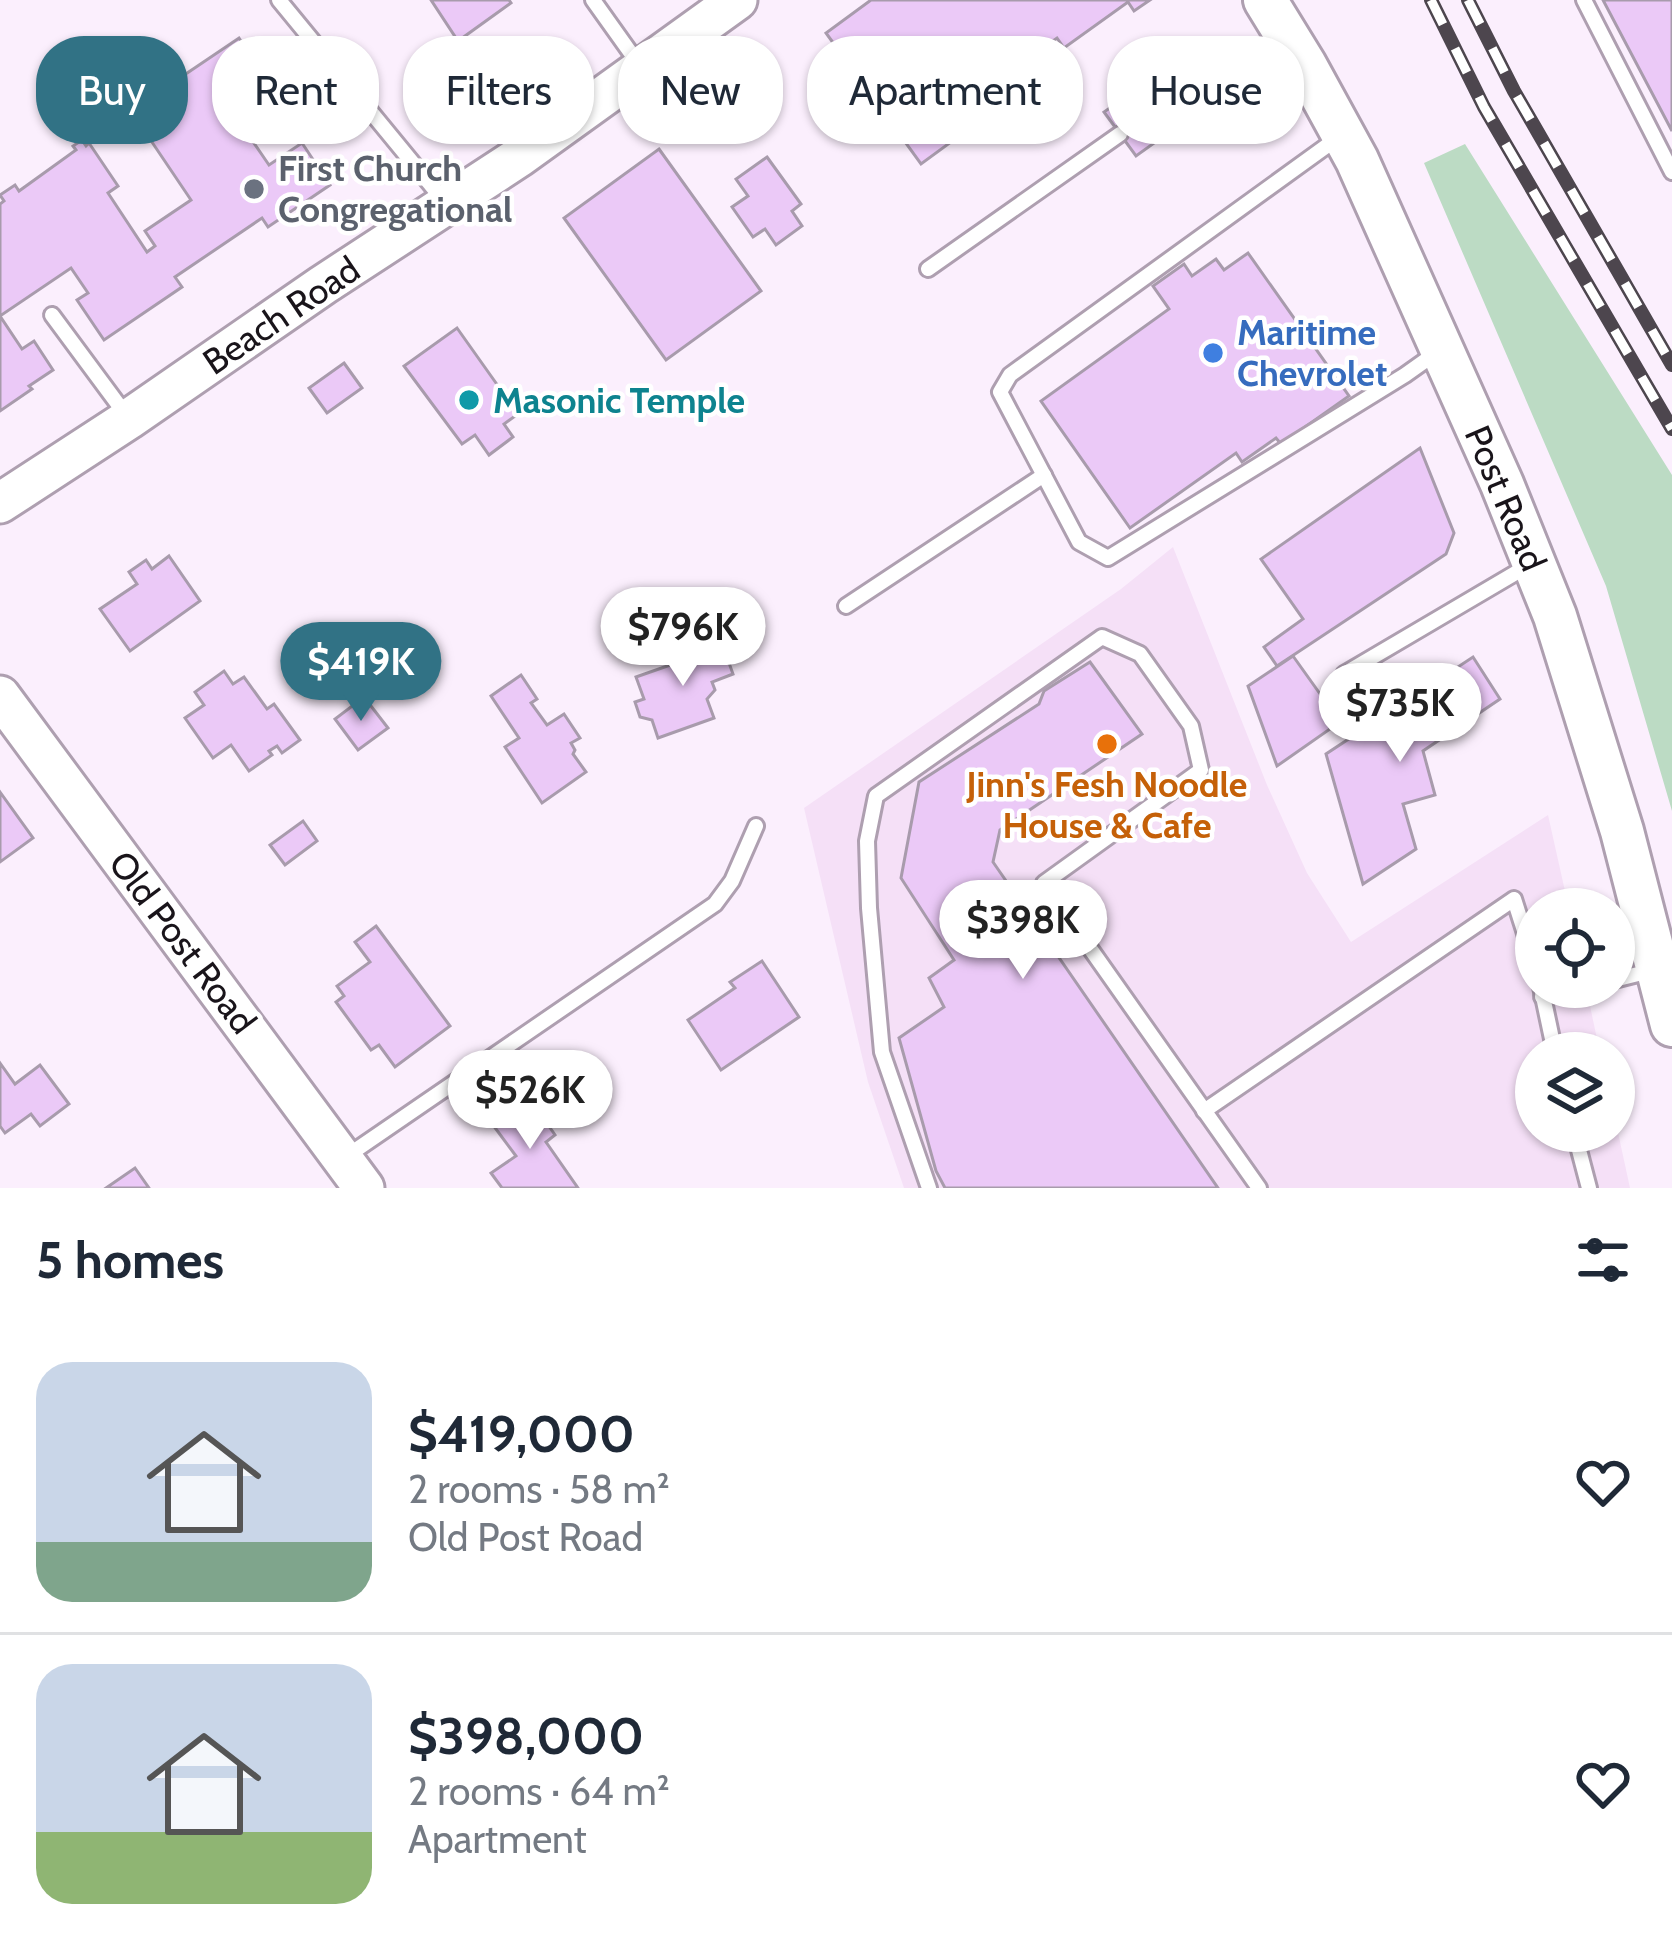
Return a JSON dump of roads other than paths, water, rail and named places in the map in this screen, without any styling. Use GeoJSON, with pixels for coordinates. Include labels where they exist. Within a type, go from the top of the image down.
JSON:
{"type":"FeatureCollection","features":[{"type":"Feature","properties":{"kind":"main road","name":"Post Road"},"geometry":{"type":"LineString","coordinates":[[1265,0],[1343,134],[1534,563],[1609,788],[1672,1025]]}},
{"type":"Feature","properties":{"kind":"street","name":"Beach Road"},"geometry":{"type":"LineString","coordinates":[[689,36],[737,0]]}},
{"type":"Feature","properties":{"kind":"street","name":"Beach Road"},"geometry":{"type":"LineString","coordinates":[[0,503],[618,87]]}},
{"type":"Feature","properties":{"kind":"street","name":"Old Post Road"},"geometry":{"type":"LineString","coordinates":[[0,696],[354,1173]]}},
{"type":"Feature","properties":{"kind":"lane"},"geometry":{"type":"LineString","coordinates":[[279,0],[447,205]]}},
{"type":"Feature","properties":{"kind":"lane"},"geometry":{"type":"LineString","coordinates":[[593,0],[619,36]]}},
{"type":"Feature","properties":{"kind":"lane"},"geometry":{"type":"LineString","coordinates":[[1584,0],[1672,172]]}},
{"type":"Feature","properties":{"kind":"lane"},"geometry":{"type":"LineString","coordinates":[[1343,134],[1010,375],[1000,392],[1079,542],[1108,558],[1442,349]]}},
{"type":"Feature","properties":{"kind":"lane"},"geometry":{"type":"LineString","coordinates":[[928,268],[1107,143]]}},
{"type":"Feature","properties":{"kind":"lane"},"geometry":{"type":"LineString","coordinates":[[52,315],[129,419]]}},
{"type":"Feature","properties":{"kind":"lane"},"geometry":{"type":"LineString","coordinates":[[846,606],[1044,475]]}},
{"type":"Feature","properties":{"kind":"lane"},"geometry":{"type":"LineString","coordinates":[[1344,674],[1534,563]]}},
{"type":"Feature","properties":{"kind":"lane"},"geometry":{"type":"LineString","coordinates":[[929,1188],[882,1052],[867,842],[876,796],[1102,638],[1140,654],[1191,726],[1201,770],[1044,883],[1259,1188]]}},
{"type":"Feature","properties":{"kind":"lane"},"geometry":{"type":"LineString","coordinates":[[354,1173],[715,904],[732,881],[756,826]]}},
{"type":"Feature","properties":{"kind":"lane"},"geometry":{"type":"LineString","coordinates":[[1204,1111],[1515,901]]}},
{"type":"Feature","properties":{"kind":"lane"},"geometry":{"type":"LineString","coordinates":[[1635,975],[1659,969]]}},
{"type":"Feature","properties":{"kind":"lane"},"geometry":{"type":"LineString","coordinates":[[1580,1152],[1589,1188]]}},
{"type":"Feature","properties":{"kind":"railway"},"geometry":{"type":"LineString","coordinates":[[1431,0],[1484,107],[1672,429]]}},
{"type":"Feature","properties":{"kind":"railway"},"geometry":{"type":"LineString","coordinates":[[1468,0],[1514,91],[1672,365]]}},
{"type":"Feature","properties":{"kind":"place","name":"First Church Congregational"},"geometry":{"type":"Point","coordinates":[254,189]}},
{"type":"Feature","properties":{"kind":"place","name":"Maritime Chevrolet"},"geometry":{"type":"Point","coordinates":[1213,353]}},
{"type":"Feature","properties":{"kind":"place","name":"Masonic Temple"},"geometry":{"type":"Point","coordinates":[469,400]}},
{"type":"Feature","properties":{"kind":"place","name":"Jinn's Fesh Noodle House & Cafe"},"geometry":{"type":"Point","coordinates":[1107,744]}}]}
